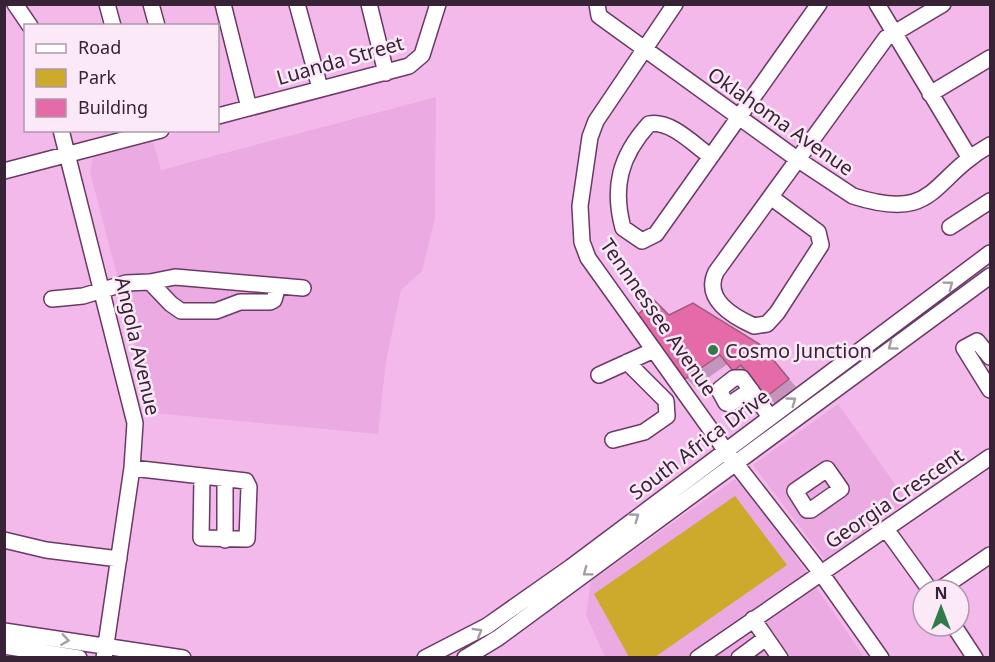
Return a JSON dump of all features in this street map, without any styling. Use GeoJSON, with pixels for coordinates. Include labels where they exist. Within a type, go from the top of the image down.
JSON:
{"type":"FeatureCollection","features":[{"type":"Feature","properties":{"kind":"street"},"geometry":{"type":"LineString","coordinates":[[15,4],[29,24]]}},
{"type":"Feature","properties":{"kind":"street"},"geometry":{"type":"LineString","coordinates":[[107,4],[112,24]]}},
{"type":"Feature","properties":{"kind":"street"},"geometry":{"type":"LineString","coordinates":[[151,4],[156,24]]}},
{"type":"Feature","properties":{"kind":"street"},"geometry":{"type":"LineString","coordinates":[[223,4],[249,108]]}},
{"type":"Feature","properties":{"kind":"street"},"geometry":{"type":"LineString","coordinates":[[297,4],[320,88]]}},
{"type":"Feature","properties":{"kind":"street"},"geometry":{"type":"LineString","coordinates":[[369,4],[386,73]]}},
{"type":"Feature","properties":{"kind":"street","name":"Luanda Street"},"geometry":{"type":"LineString","coordinates":[[219,116],[409,66],[422,56],[438,4]]}},
{"type":"Feature","properties":{"kind":"street","name":"Oklahoma Avenue"},"geometry":{"type":"LineString","coordinates":[[597,4],[600,16],[643,49],[797,159],[853,196],[878,204],[901,205],[924,200],[969,157],[990,145]]}},
{"type":"Feature","properties":{"kind":"street","name":"Tennnessee Avenue"},"geometry":{"type":"LineString","coordinates":[[675,4],[596,121],[590,137],[580,206],[580,228],[588,258],[731,457],[821,573],[881,657]]}},
{"type":"Feature","properties":{"kind":"street"},"geometry":{"type":"LineString","coordinates":[[710,156],[663,124],[649,124],[619,173],[617,202],[623,228],[642,240],[656,234],[819,4]]}},
{"type":"Feature","properties":{"kind":"street"},"geometry":{"type":"LineString","coordinates":[[877,4],[969,157]]}},
{"type":"Feature","properties":{"kind":"street"},"geometry":{"type":"LineString","coordinates":[[772,198],[818,232],[821,245],[777,313],[767,324],[754,326],[716,300],[712,294],[712,280],[877,49],[893,33],[943,4]]}},
{"type":"Feature","properties":{"kind":"street"},"geometry":{"type":"LineString","coordinates":[[930,94],[990,58]]}},
{"type":"Feature","properties":{"kind":"street","name":"Angola Avenue"},"geometry":{"type":"LineString","coordinates":[[61,132],[134,409],[136,441],[105,651]]}},
{"type":"Feature","properties":{"kind":"street"},"geometry":{"type":"LineString","coordinates":[[4,171],[140,133]]}},
{"type":"Feature","properties":{"kind":"street"},"geometry":{"type":"LineString","coordinates":[[950,227],[990,201]]}},
{"type":"Feature","properties":{"kind":"street","name":"South Africa Drive"},"geometry":{"type":"LineString","coordinates":[[465,657],[498,638],[731,457],[770,417],[990,253]]}},
{"type":"Feature","properties":{"kind":"street","name":"South Africa Drive"},"geometry":{"type":"LineString","coordinates":[[425,657],[487,626],[990,276]]}},
{"type":"Feature","properties":{"kind":"street"},"geometry":{"type":"LineString","coordinates":[[52,299],[83,296],[126,283],[150,282],[175,277],[303,288]]}},
{"type":"Feature","properties":{"kind":"street"},"geometry":{"type":"LineString","coordinates":[[150,282],[165,299],[181,311],[216,311],[227,309],[231,304],[231,281]]}},
{"type":"Feature","properties":{"kind":"street"},"geometry":{"type":"LineString","coordinates":[[231,304],[274,300],[278,286]]}},
{"type":"Feature","properties":{"kind":"street"},"geometry":{"type":"LineString","coordinates":[[990,357],[977,341],[964,348],[990,391]]}},
{"type":"Feature","properties":{"kind":"street"},"geometry":{"type":"LineString","coordinates":[[599,375],[654,350]]}},
{"type":"Feature","properties":{"kind":"street"},"geometry":{"type":"LineString","coordinates":[[613,440],[644,432],[668,416],[666,401],[627,362]]}},
{"type":"Feature","properties":{"kind":"street"},"geometry":{"type":"LineString","coordinates":[[751,390],[770,417]]}},
{"type":"Feature","properties":{"kind":"street","name":"Georgia Crescent"},"geometry":{"type":"LineString","coordinates":[[698,657],[990,457]]}},
{"type":"Feature","properties":{"kind":"street"},"geometry":{"type":"LineString","coordinates":[[132,468],[246,481],[249,487],[249,538],[205,540],[200,536],[202,477]]}},
{"type":"Feature","properties":{"kind":"street"},"geometry":{"type":"LineString","coordinates":[[225,479],[225,540]]}},
{"type":"Feature","properties":{"kind":"street"},"geometry":{"type":"LineString","coordinates":[[777,517],[799,501]]}},
{"type":"Feature","properties":{"kind":"street"},"geometry":{"type":"LineString","coordinates":[[886,529],[921,578]]}},
{"type":"Feature","properties":{"kind":"street"},"geometry":{"type":"LineString","coordinates":[[4,540],[46,550],[119,558]]}},
{"type":"Feature","properties":{"kind":"street"},"geometry":{"type":"LineString","coordinates":[[956,578],[990,555]]}},
{"type":"Feature","properties":{"kind":"street"},"geometry":{"type":"LineString","coordinates":[[753,619],[780,657]]}},
{"type":"Feature","properties":{"kind":"street"},"geometry":{"type":"LineString","coordinates":[[4,631],[105,651],[183,657]]}},
{"type":"Feature","properties":{"kind":"street"},"geometry":{"type":"LineString","coordinates":[[740,657],[766,638]]}},
{"type":"Feature","properties":{"kind":"street"},"geometry":{"type":"LineString","coordinates":[[962,638],[975,657]]}},
{"type":"Feature","properties":{"kind":"street"},"geometry":{"type":"LineString","coordinates":[[4,646],[79,657]]}},
{"type":"Feature","properties":{"kind":"shaded area"},"geometry":{"type":"Polygon","coordinates":[[[436,97],[435,218],[422,271],[401,290],[386,361],[378,434],[153,413],[90,172],[93,157],[153,142],[161,170],[436,97]]]}},
{"type":"Feature","properties":{"kind":"shaded area"},"geometry":{"type":"Polygon","coordinates":[[[838,404],[907,501],[825,560],[753,465],[838,404]]]}},
{"type":"Feature","properties":{"kind":"shaded area"},"geometry":{"type":"Polygon","coordinates":[[[735,479],[759,503],[864,657],[605,657],[586,615],[591,581],[735,479]]]}},
{"type":"Feature","properties":{"kind":"green space"},"geometry":{"type":"Polygon","coordinates":[[[735,496],[787,565],[655,657],[629,657],[594,594],[735,496]]]}},
{"type":"Feature","properties":{"kind":"building","name":"Cosmo Junction"},"geometry":{"type":"Polygon","coordinates":[[[654,300],[669,315],[693,303],[761,345],[789,379],[766,397],[741,365],[733,371],[720,355],[685,379],[635,317],[654,300]]]}},
{"type":"Feature","properties":{"kind":"place","name":"Cosmo Junction"},"geometry":{"type":"Point","coordinates":[713,350]}}]}
